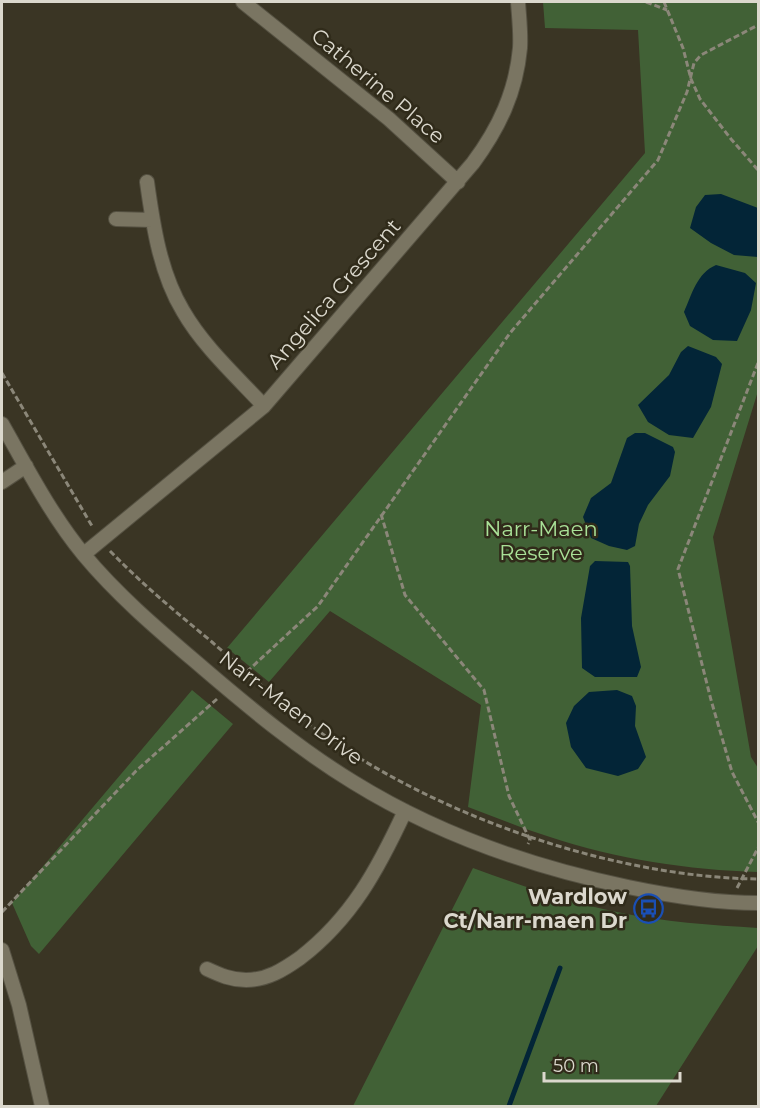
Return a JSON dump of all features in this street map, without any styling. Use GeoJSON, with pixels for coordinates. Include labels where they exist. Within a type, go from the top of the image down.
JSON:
{"type":"FeatureCollection","features":[{"type":"Feature","properties":{"kind":"street","name":"Catherine Place"},"geometry":{"type":"LineString","coordinates":[[243,2],[389,119],[458,182]]}},
{"type":"Feature","properties":{"kind":"street","name":"Angelica Crescent"},"geometry":{"type":"LineString","coordinates":[[84,554],[264,406],[458,182],[488,143],[506,109],[512,92],[520,47],[518,2]]}},
{"type":"Feature","properties":{"kind":"street"},"geometry":{"type":"LineString","coordinates":[[147,182],[152,220],[168,281],[183,312],[205,342],[264,406]]}},
{"type":"Feature","properties":{"kind":"street"},"geometry":{"type":"LineString","coordinates":[[116,219],[152,220]]}},
{"type":"Feature","properties":{"kind":"street","name":"Narr-Maen Drive"},"geometry":{"type":"LineString","coordinates":[[2,424],[52,512],[84,554],[130,604],[228,689],[308,752],[354,783],[405,811],[468,840],[522,860],[588,879],[665,894],[729,903],[759,903]]}},
{"type":"Feature","properties":{"kind":"street"},"geometry":{"type":"LineString","coordinates":[[2,482],[26,466]]}},
{"type":"Feature","properties":{"kind":"street"},"geometry":{"type":"LineString","coordinates":[[207,969],[233,979],[257,980],[280,972],[311,949],[347,914],[360,896],[405,811]]}},
{"type":"Feature","properties":{"kind":"street"},"geometry":{"type":"LineString","coordinates":[[2,950],[19,1005],[42,1107]]}},
{"type":"Feature","properties":{"kind":"path"},"geometry":{"type":"LineString","coordinates":[[646,2],[667,10]]}},
{"type":"Feature","properties":{"kind":"path"},"geometry":{"type":"LineString","coordinates":[[664,2],[683,48],[691,80],[700,99],[759,170]]}},
{"type":"Feature","properties":{"kind":"path"},"geometry":{"type":"LineString","coordinates":[[2,912],[136,771],[318,606],[510,333],[657,160],[687,92],[694,63],[701,55],[759,25]]}},
{"type":"Feature","properties":{"kind":"path"},"geometry":{"type":"LineString","coordinates":[[759,363],[678,568],[711,700],[732,772],[759,822]]}},
{"type":"Feature","properties":{"kind":"path"},"geometry":{"type":"LineString","coordinates":[[2,373],[102,540],[142,583],[313,727],[391,777],[445,804],[529,837],[622,862],[670,871],[759,879]]}},
{"type":"Feature","properties":{"kind":"path"},"geometry":{"type":"LineString","coordinates":[[381,514],[405,595],[484,690],[508,796],[530,840],[522,860]]}},
{"type":"Feature","properties":{"kind":"path"},"geometry":{"type":"LineString","coordinates":[[729,903],[759,848]]}},
{"type":"Feature","properties":{"kind":"green space","name":"Narr-Maen Reserve"},"geometry":{"type":"Polygon","coordinates":[[[543,2],[758,2],[758,391],[713,537],[751,757],[758,768],[758,872],[679,866],[627,857],[540,834],[468,807],[481,705],[330,611],[269,682],[227,648],[645,153],[638,30],[545,28],[543,2]]]}},
{"type":"Feature","properties":{"kind":"green space"},"geometry":{"type":"Polygon","coordinates":[[[192,690],[233,724],[39,954],[31,946],[12,903],[192,690]]]}},
{"type":"Feature","properties":{"kind":"green space"},"geometry":{"type":"Polygon","coordinates":[[[473,868],[562,898],[617,912],[670,921],[758,928],[758,946],[656,1106],[353,1106],[473,868]]]}},
{"type":"Feature","properties":{"kind":"water"},"geometry":{"type":"Polygon","coordinates":[[[721,194],[758,208],[758,257],[734,255],[711,243],[690,228],[696,207],[705,195],[721,194]]]}},
{"type":"Feature","properties":{"kind":"water"},"geometry":{"type":"Polygon","coordinates":[[[716,265],[745,273],[756,283],[751,310],[737,341],[713,340],[690,326],[684,312],[704,273],[716,265]]]}},
{"type":"Feature","properties":{"kind":"water"},"geometry":{"type":"Polygon","coordinates":[[[688,346],[716,357],[722,364],[711,407],[693,438],[669,435],[648,422],[638,405],[669,375],[681,352],[688,346]]]}},
{"type":"Feature","properties":{"kind":"water"},"geometry":{"type":"Polygon","coordinates":[[[635,433],[645,433],[673,447],[675,452],[670,476],[648,505],[639,524],[635,546],[627,550],[609,546],[591,538],[583,517],[591,498],[611,483],[627,438],[635,433]]]}},
{"type":"Feature","properties":{"kind":"water"},"geometry":{"type":"Polygon","coordinates":[[[595,561],[628,562],[630,566],[632,626],[641,667],[637,677],[595,677],[582,668],[581,618],[590,566],[595,561]]]}},
{"type":"Feature","properties":{"kind":"water"},"geometry":{"type":"Polygon","coordinates":[[[617,690],[632,696],[636,706],[635,726],[646,757],[638,769],[618,776],[586,768],[571,747],[566,723],[574,706],[589,692],[617,690]]]}},
{"type":"Feature","properties":{"kind":"waterway"},"geometry":{"type":"LineString","coordinates":[[509,1106],[560,968]]}},
{"type":"Feature","properties":{"kind":"place","name":"Wardlow Ct/Narr-maen Dr"},"geometry":{"type":"Point","coordinates":[648,909]}}]}
